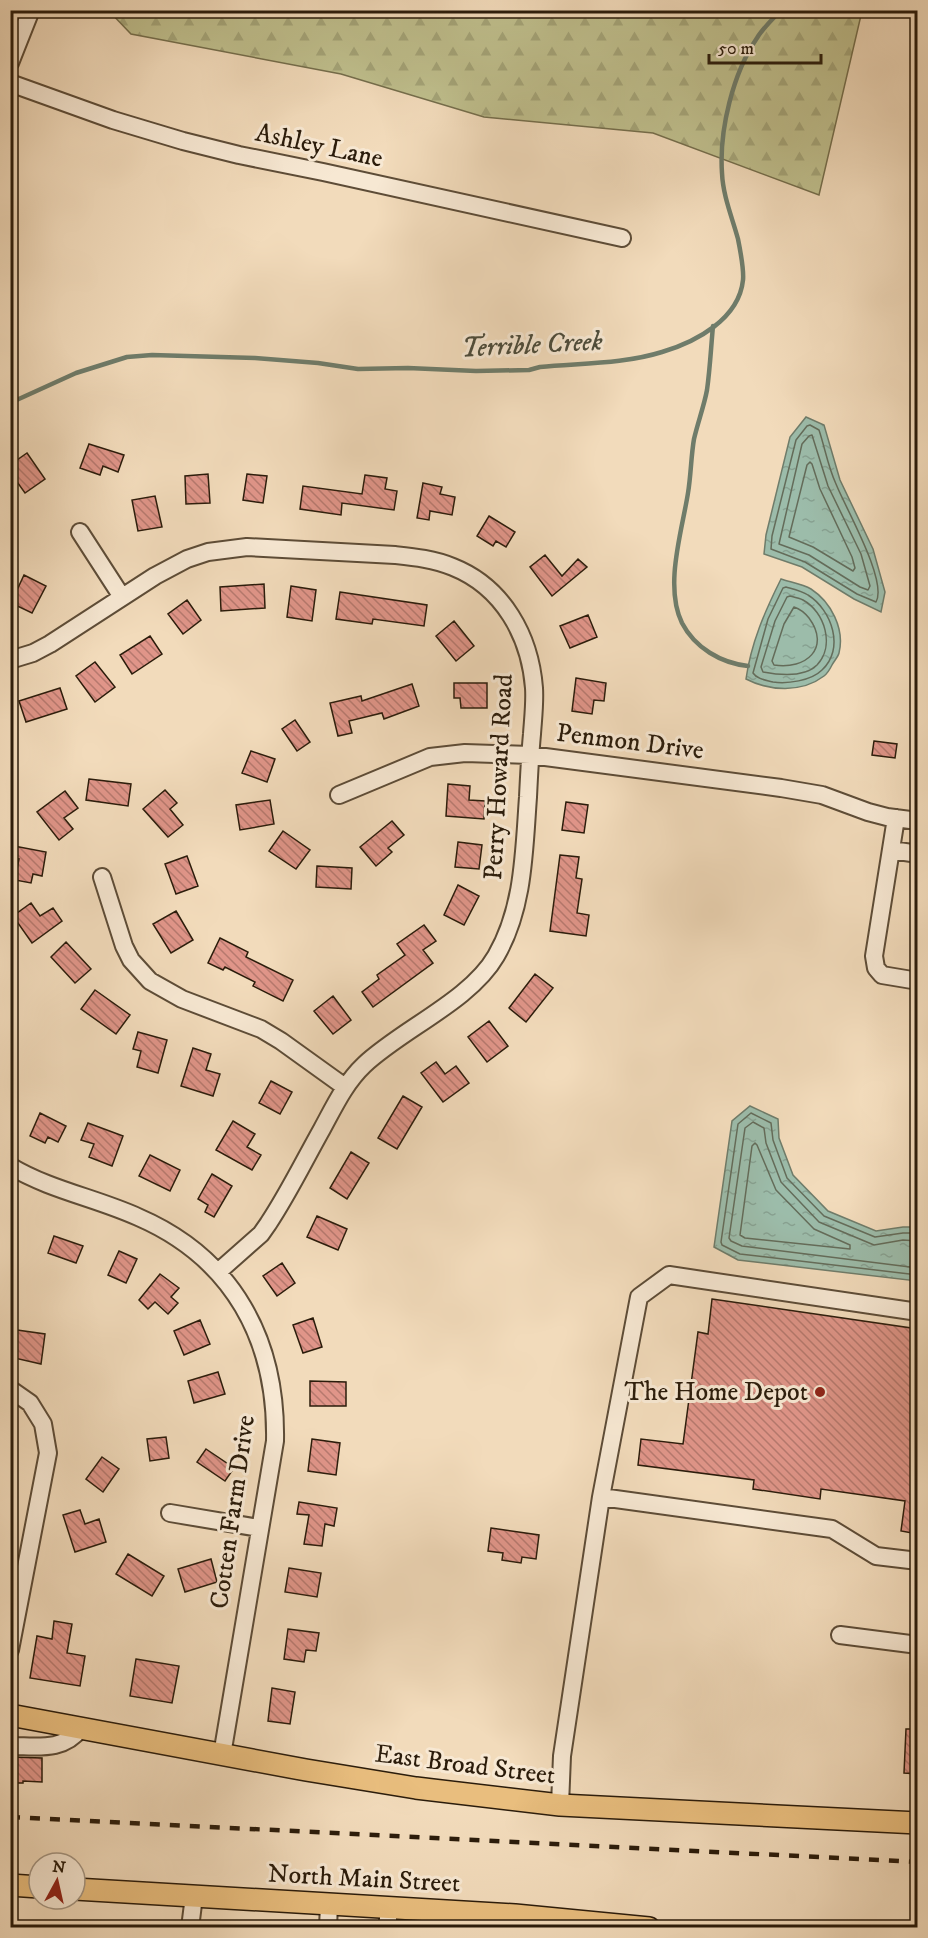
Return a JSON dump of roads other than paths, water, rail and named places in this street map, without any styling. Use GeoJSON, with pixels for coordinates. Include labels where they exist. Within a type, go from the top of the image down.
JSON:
{"type":"FeatureCollection","features":[{"type":"Feature","properties":{"kind":"main road","name":"East Broad Street"},"geometry":{"type":"LineString","coordinates":[[10,1715],[222,1755],[416,1788],[560,1805],[918,1823]]}},
{"type":"Feature","properties":{"kind":"main road"},"geometry":{"type":"LineString","coordinates":[[10,1886],[27,1887]]}},
{"type":"Feature","properties":{"kind":"main road","name":"North Main Street"},"geometry":{"type":"LineString","coordinates":[[87,1890],[329,1904],[388,1917],[649,1928]]}},
{"type":"Feature","properties":{"kind":"street"},"geometry":{"type":"LineString","coordinates":[[10,63],[31,10]]}},
{"type":"Feature","properties":{"kind":"street","name":"Ashley Lane"},"geometry":{"type":"LineString","coordinates":[[10,83],[113,120],[216,149],[622,238]]}},
{"type":"Feature","properties":{"kind":"street"},"geometry":{"type":"LineString","coordinates":[[80,532],[122,597]]}},
{"type":"Feature","properties":{"kind":"street","name":"Perry Howard Road"},"geometry":{"type":"LineString","coordinates":[[10,660],[33,653],[50,644],[155,576],[186,559],[228,548],[269,547],[395,555],[417,557],[453,567],[471,576],[493,593],[504,605],[522,635],[528,653],[534,691],[520,889],[508,935],[495,958],[473,984],[363,1066],[345,1087],[261,1234],[218,1272]]}},
{"type":"Feature","properties":{"kind":"street","name":"Penmon Drive"},"geometry":{"type":"LineString","coordinates":[[339,795],[430,757],[465,753],[530,755],[781,788],[822,795],[868,812],[918,821]]}},
{"type":"Feature","properties":{"kind":"street"},"geometry":{"type":"LineString","coordinates":[[896,818],[874,956],[876,968],[882,975],[918,981]]}},
{"type":"Feature","properties":{"kind":"street"},"geometry":{"type":"LineString","coordinates":[[892,850],[918,854]]}},
{"type":"Feature","properties":{"kind":"street"},"geometry":{"type":"LineString","coordinates":[[102,877],[124,946],[131,960],[150,981],[182,999],[261,1029],[345,1087]]}},
{"type":"Feature","properties":{"kind":"street","name":"Cotten Farm Drive"},"geometry":{"type":"LineString","coordinates":[[10,1166],[43,1182],[138,1216],[182,1240],[218,1272],[249,1316],[267,1362],[273,1389],[275,1441],[222,1755]]}},
{"type":"Feature","properties":{"kind":"street"},"geometry":{"type":"LineString","coordinates":[[560,1805],[562,1756],[601,1497],[639,1297],[669,1275],[918,1312]]}},
{"type":"Feature","properties":{"kind":"street"},"geometry":{"type":"LineString","coordinates":[[10,1389],[30,1403],[43,1424],[48,1453],[10,1650]]}},
{"type":"Feature","properties":{"kind":"street"},"geometry":{"type":"LineString","coordinates":[[601,1497],[832,1529],[876,1556],[918,1560]]}},
{"type":"Feature","properties":{"kind":"street"},"geometry":{"type":"LineString","coordinates":[[170,1513],[259,1528]]}},
{"type":"Feature","properties":{"kind":"street"},"geometry":{"type":"LineString","coordinates":[[840,1635],[918,1645]]}},
{"type":"Feature","properties":{"kind":"street"},"geometry":{"type":"LineString","coordinates":[[10,1746],[54,1746],[75,1737],[81,1728]]}},
{"type":"Feature","properties":{"kind":"street"},"geometry":{"type":"LineString","coordinates":[[190,1928],[195,1896]]}},
{"type":"Feature","properties":{"kind":"street"},"geometry":{"type":"LineString","coordinates":[[328,1928],[329,1904]]}},
{"type":"Feature","properties":{"kind":"water"},"geometry":{"type":"Polygon","coordinates":[[[806,417],[824,425],[840,480],[873,549],[885,592],[881,612],[854,599],[802,567],[764,554],[766,535],[790,437],[806,417]]]}},
{"type":"Feature","properties":{"kind":"water"},"geometry":{"type":"Polygon","coordinates":[[[781,579],[804,586],[818,594],[835,617],[840,635],[838,654],[827,674],[815,682],[796,688],[775,688],[746,679],[759,628],[781,579]]]}},
{"type":"Feature","properties":{"kind":"water"},"geometry":{"type":"Polygon","coordinates":[[[750,1106],[778,1119],[779,1138],[793,1175],[828,1211],[876,1231],[917,1227],[917,1281],[738,1260],[714,1247],[732,1121],[750,1106]]]}},
{"type":"Feature","properties":{"kind":"waterway","name":"Terrible Creek"},"geometry":{"type":"LineString","coordinates":[[10,403],[76,373],[127,357],[152,355],[255,358],[358,369],[529,370],[648,356],[675,348],[702,335],[725,317],[740,294],[743,280],[742,259],[722,173],[723,139],[729,102],[748,52],[762,31],[781,10]]}},
{"type":"Feature","properties":{"kind":"waterway"},"geometry":{"type":"LineString","coordinates":[[713,326],[707,390],[694,439],[688,493],[676,558],[674,592],[682,623],[694,640],[719,658],[748,666]]}},
{"type":"Feature","properties":{"kind":"railway"},"geometry":{"type":"LineString","coordinates":[[10,1817],[918,1862]]}},
{"type":"Feature","properties":{"kind":"place","name":"The Home Depot"},"geometry":{"type":"Point","coordinates":[820,1392]}}]}
